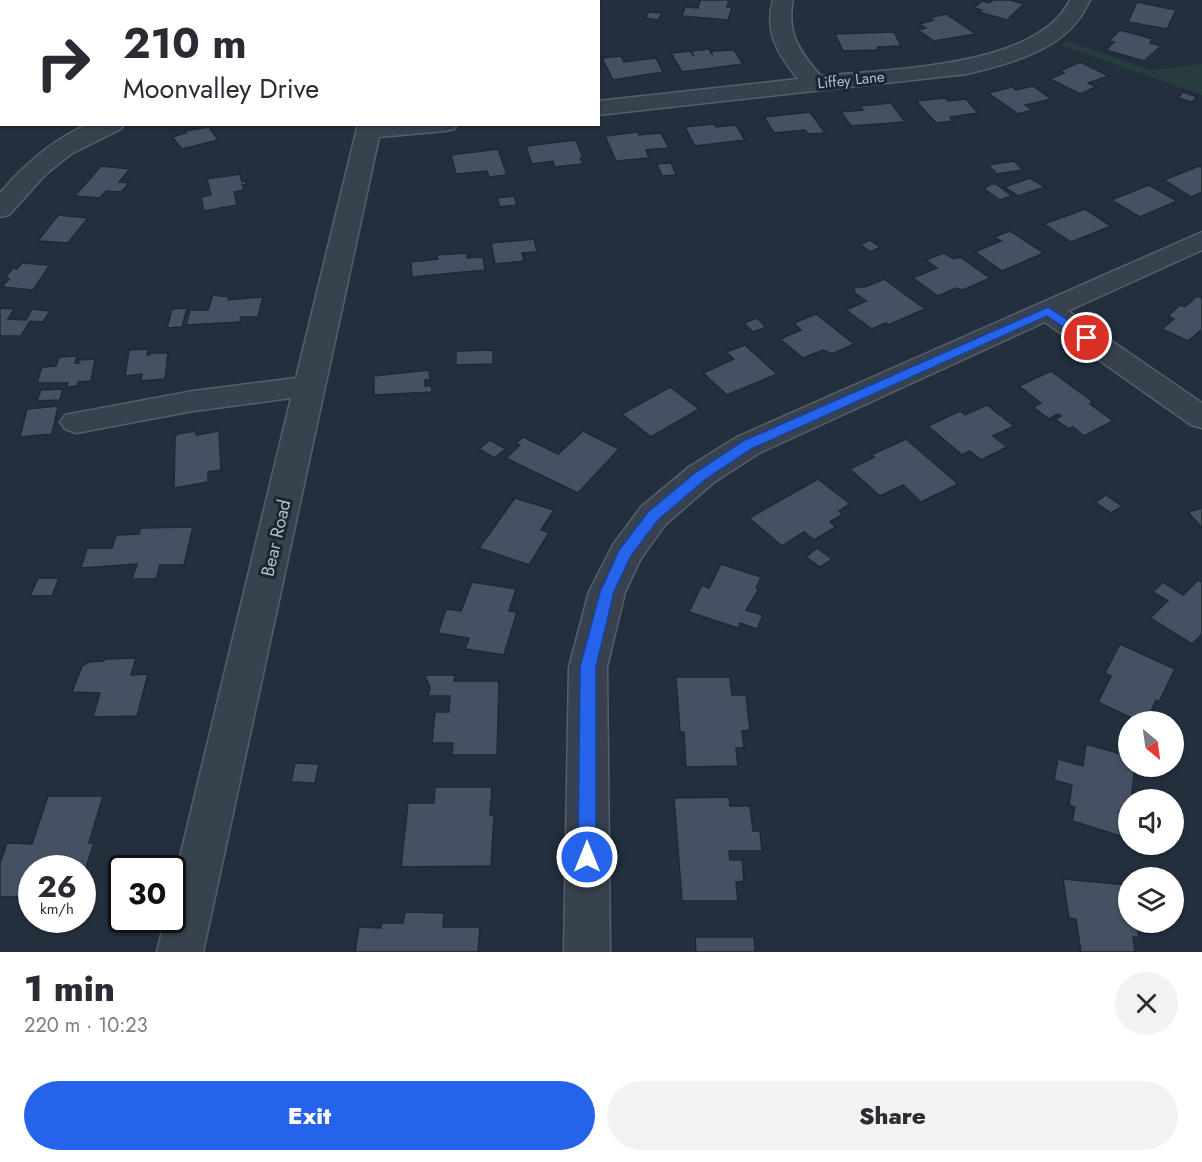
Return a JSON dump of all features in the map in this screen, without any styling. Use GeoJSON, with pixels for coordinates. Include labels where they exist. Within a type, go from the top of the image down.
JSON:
{"type":"FeatureCollection","features":[{"type":"Feature","properties":{"kind":"street"},"geometry":{"type":"LineString","coordinates":[[783,0],[780,8],[780,34],[790,56],[815,84]]}},
{"type":"Feature","properties":{"kind":"street","name":"Liffey Lane"},"geometry":{"type":"LineString","coordinates":[[600,108],[967,67],[1006,58],[1035,45],[1065,23],[1080,0]]}},
{"type":"Feature","properties":{"kind":"street"},"geometry":{"type":"LineString","coordinates":[[0,209],[33,170],[57,150],[86,134],[107,126]]}},
{"type":"Feature","properties":{"kind":"street"},"geometry":{"type":"LineString","coordinates":[[369,128],[407,126]]}},
{"type":"Feature","properties":{"kind":"street","name":"Bear Road"},"geometry":{"type":"LineString","coordinates":[[180,952],[369,128]]}},
{"type":"Feature","properties":{"kind":"street"},"geometry":{"type":"LineString","coordinates":[[587,952],[588,667],[607,592],[625,554],[653,516],[701,475],[748,445],[1202,240]]}},
{"type":"Feature","properties":{"kind":"street"},"geometry":{"type":"LineString","coordinates":[[1048,311],[1202,418]]}},
{"type":"Feature","properties":{"kind":"street"},"geometry":{"type":"LineString","coordinates":[[76,422],[195,399],[259,390],[311,387]]}},
{"type":"Feature","properties":{"kind":"green space"},"geometry":{"type":"Polygon","coordinates":[[[1067,41],[1150,70],[1202,64],[1202,95],[1061,45],[1067,41]]]}},
{"type":"Feature","properties":{"kind":"building"},"geometry":{"type":"Polygon","coordinates":[[[700,0],[729,0],[727,7],[732,7],[728,20],[682,16],[685,7],[698,8],[700,0]]]}},
{"type":"Feature","properties":{"kind":"building"},"geometry":{"type":"Polygon","coordinates":[[[993,0],[1010,0],[1024,4],[1007,20],[979,12],[982,10],[974,8],[982,1],[989,3],[993,0]]]}},
{"type":"Feature","properties":{"kind":"building"},"geometry":{"type":"Polygon","coordinates":[[[1137,2],[1176,10],[1167,29],[1128,22],[1137,2]]]}},
{"type":"Feature","properties":{"kind":"building"},"geometry":{"type":"Polygon","coordinates":[[[649,12],[662,13],[658,20],[645,18],[649,12]]]}},
{"type":"Feature","properties":{"kind":"building"},"geometry":{"type":"Polygon","coordinates":[[[946,14],[976,34],[934,41],[918,30],[926,28],[919,24],[933,20],[929,18],[946,14]]]}},
{"type":"Feature","properties":{"kind":"building"},"geometry":{"type":"Polygon","coordinates":[[[1120,30],[1153,39],[1150,43],[1161,46],[1144,61],[1106,50],[1114,42],[1109,41],[1120,30]]]}},
{"type":"Feature","properties":{"kind":"building"},"geometry":{"type":"Polygon","coordinates":[[[894,32],[901,46],[878,47],[877,50],[843,51],[835,34],[894,32]]]}},
{"type":"Feature","properties":{"kind":"building"},"geometry":{"type":"Polygon","coordinates":[[[709,49],[712,54],[712,51],[734,50],[743,64],[682,72],[671,53],[690,51],[694,56],[691,51],[709,49]]]}},
{"type":"Feature","properties":{"kind":"building"},"geometry":{"type":"Polygon","coordinates":[[[621,56],[624,62],[656,58],[663,72],[613,80],[602,58],[621,56]]]}},
{"type":"Feature","properties":{"kind":"building"},"geometry":{"type":"Polygon","coordinates":[[[1080,62],[1109,76],[1088,83],[1096,87],[1080,94],[1050,79],[1064,73],[1060,71],[1080,62]]]}},
{"type":"Feature","properties":{"kind":"building"},"geometry":{"type":"Polygon","coordinates":[[[1033,86],[1051,99],[1025,105],[1032,110],[1018,114],[988,93],[1012,87],[1016,90],[1033,86]]]}},
{"type":"Feature","properties":{"kind":"building"},"geometry":{"type":"Polygon","coordinates":[[[1183,92],[1197,97],[1192,102],[1178,98],[1183,92]]]}},
{"type":"Feature","properties":{"kind":"building"},"geometry":{"type":"Polygon","coordinates":[[[945,98],[948,101],[966,99],[978,113],[950,117],[953,121],[936,123],[916,101],[945,98]]]}},
{"type":"Feature","properties":{"kind":"building"},"geometry":{"type":"Polygon","coordinates":[[[891,103],[905,122],[851,126],[841,112],[863,110],[860,106],[891,103]]]}},
{"type":"Feature","properties":{"kind":"building"},"geometry":{"type":"Polygon","coordinates":[[[810,112],[825,133],[808,134],[805,130],[774,133],[764,117],[810,112]]]}},
{"type":"Feature","properties":{"kind":"building"},"geometry":{"type":"Polygon","coordinates":[[[714,124],[716,127],[736,125],[745,140],[695,146],[685,127],[714,124]]]}},
{"type":"Feature","properties":{"kind":"building"},"geometry":{"type":"Polygon","coordinates":[[[209,127],[218,140],[182,149],[172,137],[186,133],[184,131],[209,127]]]}},
{"type":"Feature","properties":{"kind":"building"},"geometry":{"type":"Polygon","coordinates":[[[638,132],[639,135],[661,133],[669,148],[646,150],[649,158],[616,161],[605,136],[638,132]]]}},
{"type":"Feature","properties":{"kind":"building"},"geometry":{"type":"Polygon","coordinates":[[[576,140],[583,164],[555,167],[553,161],[532,164],[526,146],[576,140]]]}},
{"type":"Feature","properties":{"kind":"building"},"geometry":{"type":"Polygon","coordinates":[[[498,149],[507,175],[489,177],[487,171],[456,174],[451,155],[498,149]]]}},
{"type":"Feature","properties":{"kind":"building"},"geometry":{"type":"Polygon","coordinates":[[[1014,161],[1023,170],[997,174],[988,165],[1014,161]]]}},
{"type":"Feature","properties":{"kind":"building"},"geometry":{"type":"Polygon","coordinates":[[[671,163],[676,175],[662,176],[657,164],[671,163]]]}},
{"type":"Feature","properties":{"kind":"building"},"geometry":{"type":"Polygon","coordinates":[[[101,166],[130,169],[119,182],[129,183],[121,192],[106,191],[100,198],[75,196],[101,166]]]}},
{"type":"Feature","properties":{"kind":"building"},"geometry":{"type":"Polygon","coordinates":[[[1199,166],[1202,167],[1202,192],[1191,197],[1164,180],[1199,166]]]}},
{"type":"Feature","properties":{"kind":"building"},"geometry":{"type":"Polygon","coordinates":[[[240,174],[242,182],[246,181],[246,185],[242,185],[244,190],[234,192],[237,205],[204,211],[201,197],[211,195],[207,179],[240,174]]]}},
{"type":"Feature","properties":{"kind":"building"},"geometry":{"type":"Polygon","coordinates":[[[1030,178],[1045,187],[1018,196],[1004,187],[1030,178]]]}},
{"type":"Feature","properties":{"kind":"building"},"geometry":{"type":"Polygon","coordinates":[[[991,184],[996,184],[1012,196],[1000,200],[984,189],[991,184]]]}},
{"type":"Feature","properties":{"kind":"building"},"geometry":{"type":"Polygon","coordinates":[[[1149,185],[1177,201],[1140,217],[1111,200],[1149,185]]]}},
{"type":"Feature","properties":{"kind":"building"},"geometry":{"type":"Polygon","coordinates":[[[514,196],[517,205],[500,207],[497,198],[514,196]]]}},
{"type":"Feature","properties":{"kind":"building"},"geometry":{"type":"Polygon","coordinates":[[[1085,209],[1111,226],[1071,242],[1044,224],[1085,209]]]}},
{"type":"Feature","properties":{"kind":"building"},"geometry":{"type":"Polygon","coordinates":[[[58,215],[88,218],[68,243],[38,241],[58,215]]]}},
{"type":"Feature","properties":{"kind":"building"},"geometry":{"type":"Polygon","coordinates":[[[1010,231],[1044,253],[1002,271],[975,252],[1001,241],[994,237],[1010,231]]]}},
{"type":"Feature","properties":{"kind":"building"},"geometry":{"type":"Polygon","coordinates":[[[534,239],[537,252],[522,253],[524,261],[495,264],[491,243],[534,239]]]}},
{"type":"Feature","properties":{"kind":"building"},"geometry":{"type":"Polygon","coordinates":[[[870,240],[881,247],[870,252],[860,244],[870,240]]]}},
{"type":"Feature","properties":{"kind":"building"},"geometry":{"type":"Polygon","coordinates":[[[467,253],[467,258],[483,257],[485,270],[412,277],[411,262],[438,259],[437,255],[467,253]]]}},
{"type":"Feature","properties":{"kind":"building"},"geometry":{"type":"Polygon","coordinates":[[[944,253],[954,259],[960,257],[990,278],[963,290],[956,288],[938,296],[913,278],[937,268],[926,260],[944,253]]]}},
{"type":"Feature","properties":{"kind":"building"},"geometry":{"type":"Polygon","coordinates":[[[22,263],[50,265],[33,290],[2,287],[9,279],[5,278],[13,268],[17,269],[22,263]]]}},
{"type":"Feature","properties":{"kind":"building"},"geometry":{"type":"Polygon","coordinates":[[[884,279],[925,309],[888,325],[886,323],[872,329],[846,310],[866,301],[855,293],[854,287],[865,287],[884,279]]]}},
{"type":"Feature","properties":{"kind":"building"},"geometry":{"type":"Polygon","coordinates":[[[213,295],[229,297],[228,300],[263,297],[258,317],[241,317],[240,322],[186,325],[190,310],[208,310],[213,295]]]}},
{"type":"Feature","properties":{"kind":"building"},"geometry":{"type":"Polygon","coordinates":[[[1197,296],[1202,298],[1202,331],[1188,341],[1162,329],[1174,319],[1168,316],[1180,305],[1185,307],[1197,296]]]}},
{"type":"Feature","properties":{"kind":"building"},"geometry":{"type":"Polygon","coordinates":[[[0,308],[14,309],[8,319],[26,320],[32,309],[50,311],[43,322],[30,321],[21,336],[0,336],[0,308]]]}},
{"type":"Feature","properties":{"kind":"building"},"geometry":{"type":"Polygon","coordinates":[[[187,308],[182,327],[167,328],[172,309],[187,308]]]}},
{"type":"Feature","properties":{"kind":"building"},"geometry":{"type":"Polygon","coordinates":[[[816,314],[854,344],[832,354],[823,350],[803,358],[780,339],[801,330],[794,323],[816,314]]]}},
{"type":"Feature","properties":{"kind":"building"},"geometry":{"type":"Polygon","coordinates":[[[757,318],[766,327],[753,332],[744,323],[757,318]]]}},
{"type":"Feature","properties":{"kind":"building"},"geometry":{"type":"Polygon","coordinates":[[[745,345],[777,374],[727,395],[703,373],[734,359],[726,352],[745,345]]]}},
{"type":"Feature","properties":{"kind":"building"},"geometry":{"type":"Polygon","coordinates":[[[148,349],[147,355],[168,353],[165,379],[141,381],[142,374],[125,376],[129,350],[148,349]]]}},
{"type":"Feature","properties":{"kind":"building"},"geometry":{"type":"Polygon","coordinates":[[[493,350],[493,364],[456,365],[456,351],[493,350]]]}},
{"type":"Feature","properties":{"kind":"building"},"geometry":{"type":"Polygon","coordinates":[[[77,356],[75,363],[79,363],[79,360],[95,359],[91,381],[78,382],[77,386],[66,387],[68,383],[37,383],[42,367],[56,366],[59,357],[77,356]]]}},
{"type":"Feature","properties":{"kind":"building"},"geometry":{"type":"Polygon","coordinates":[[[429,370],[430,380],[425,380],[425,386],[431,386],[432,392],[374,395],[374,376],[429,370]]]}},
{"type":"Feature","properties":{"kind":"building"},"geometry":{"type":"Polygon","coordinates":[[[1051,371],[1093,402],[1090,404],[1113,421],[1084,436],[1073,427],[1069,429],[1055,419],[1061,416],[1058,414],[1049,419],[1033,407],[1041,403],[1019,386],[1051,371]]]}},
{"type":"Feature","properties":{"kind":"building"},"geometry":{"type":"Polygon","coordinates":[[[670,387],[699,409],[651,437],[622,414],[670,387]]]}},
{"type":"Feature","properties":{"kind":"building"},"geometry":{"type":"Polygon","coordinates":[[[63,389],[60,400],[37,401],[41,390],[63,389]]]}},
{"type":"Feature","properties":{"kind":"building"},"geometry":{"type":"Polygon","coordinates":[[[987,405],[1014,426],[993,436],[1007,447],[981,460],[970,451],[962,455],[928,426],[960,411],[965,415],[987,405]]]}},
{"type":"Feature","properties":{"kind":"building"},"geometry":{"type":"Polygon","coordinates":[[[58,406],[52,434],[20,437],[27,409],[58,406]]]}},
{"type":"Feature","properties":{"kind":"building"},"geometry":{"type":"Polygon","coordinates":[[[196,431],[196,435],[219,431],[221,470],[208,472],[208,482],[174,488],[175,438],[177,434],[196,431]]]}},
{"type":"Feature","properties":{"kind":"building"},"geometry":{"type":"Polygon","coordinates":[[[583,431],[619,449],[578,493],[506,458],[520,445],[516,443],[523,437],[558,454],[583,431]]]}},
{"type":"Feature","properties":{"kind":"building"},"geometry":{"type":"Polygon","coordinates":[[[906,439],[958,484],[921,502],[903,485],[880,496],[850,469],[874,457],[871,455],[906,439]]]}},
{"type":"Feature","properties":{"kind":"building"},"geometry":{"type":"Polygon","coordinates":[[[490,440],[506,449],[494,458],[479,449],[490,440]]]}},
{"type":"Feature","properties":{"kind":"building"},"geometry":{"type":"Polygon","coordinates":[[[818,479],[850,504],[839,511],[843,514],[830,522],[836,527],[814,540],[804,532],[782,546],[749,518],[818,479]]]}},
{"type":"Feature","properties":{"kind":"building"},"geometry":{"type":"Polygon","coordinates":[[[1106,495],[1122,506],[1111,513],[1095,502],[1106,495]]]}},
{"type":"Feature","properties":{"kind":"building"},"geometry":{"type":"Polygon","coordinates":[[[515,498],[554,510],[541,530],[549,533],[529,565],[479,548],[515,498]]]}},
{"type":"Feature","properties":{"kind":"building"},"geometry":{"type":"Polygon","coordinates":[[[1202,508],[1202,528],[1188,512],[1202,508]]]}},
{"type":"Feature","properties":{"kind":"building"},"geometry":{"type":"Polygon","coordinates":[[[193,527],[184,565],[160,565],[156,579],[132,579],[137,564],[81,568],[87,548],[112,548],[116,535],[139,534],[141,528],[193,527]]]}},
{"type":"Feature","properties":{"kind":"building"},"geometry":{"type":"Polygon","coordinates":[[[817,548],[832,559],[820,567],[806,557],[817,548]]]}},
{"type":"Feature","properties":{"kind":"building"},"geometry":{"type":"Polygon","coordinates":[[[721,564],[761,577],[756,588],[759,589],[746,610],[763,615],[757,629],[740,623],[738,628],[689,612],[702,585],[709,588],[721,564]]]}},
{"type":"Feature","properties":{"kind":"building"},"geometry":{"type":"Polygon","coordinates":[[[38,578],[59,578],[52,596],[30,596],[38,578]]]}},
{"type":"Feature","properties":{"kind":"building"},"geometry":{"type":"Polygon","coordinates":[[[1198,580],[1202,582],[1202,634],[1192,644],[1150,618],[1168,601],[1153,592],[1163,582],[1183,595],[1198,580]]]}},
{"type":"Feature","properties":{"kind":"building"},"geometry":{"type":"Polygon","coordinates":[[[472,582],[516,589],[509,611],[517,612],[504,655],[465,649],[469,638],[438,633],[446,609],[461,611],[472,582]]]}},
{"type":"Feature","properties":{"kind":"building"},"geometry":{"type":"Polygon","coordinates":[[[1120,644],[1175,669],[1159,702],[1156,700],[1151,711],[1118,712],[1098,702],[1111,676],[1105,673],[1120,644]]]}},
{"type":"Feature","properties":{"kind":"building"},"geometry":{"type":"Polygon","coordinates":[[[136,658],[131,675],[148,674],[137,716],[93,717],[100,693],[72,692],[82,666],[89,662],[104,661],[104,659],[136,658]]]}},
{"type":"Feature","properties":{"kind":"building"},"geometry":{"type":"Polygon","coordinates":[[[425,675],[455,675],[454,681],[499,681],[497,755],[452,755],[453,743],[432,743],[435,712],[449,712],[450,696],[428,696],[430,688],[425,675]]]}},
{"type":"Feature","properties":{"kind":"building"},"geometry":{"type":"Polygon","coordinates":[[[676,677],[730,677],[732,695],[746,695],[750,730],[742,731],[744,748],[736,748],[738,766],[686,767],[684,732],[680,732],[676,677]]]}},
{"type":"Feature","properties":{"kind":"building"},"geometry":{"type":"Polygon","coordinates":[[[1086,744],[1118,753],[1118,777],[1134,777],[1132,789],[1118,789],[1118,835],[1072,821],[1075,807],[1069,805],[1072,785],[1054,780],[1058,759],[1083,766],[1086,744]]]}},
{"type":"Feature","properties":{"kind":"building"},"geometry":{"type":"Polygon","coordinates":[[[295,763],[319,764],[315,783],[291,782],[295,763]]]}},
{"type":"Feature","properties":{"kind":"building"},"geometry":{"type":"Polygon","coordinates":[[[435,787],[492,787],[490,815],[494,815],[491,866],[401,867],[408,803],[434,803],[435,787]]]}},
{"type":"Feature","properties":{"kind":"building"},"geometry":{"type":"Polygon","coordinates":[[[48,796],[103,796],[89,843],[94,843],[90,855],[18,855],[18,896],[0,897],[0,864],[7,843],[32,844],[48,796]]]}},
{"type":"Feature","properties":{"kind":"building"},"geometry":{"type":"Polygon","coordinates":[[[729,797],[730,806],[750,806],[753,831],[760,831],[762,851],[729,851],[730,860],[742,860],[744,881],[736,882],[738,901],[682,901],[674,798],[729,797]]]}},
{"type":"Feature","properties":{"kind":"building"},"geometry":{"type":"Polygon","coordinates":[[[1063,879],[1118,884],[1118,933],[1138,933],[1139,938],[1133,937],[1135,952],[1081,952],[1076,919],[1069,918],[1063,879]]]}},
{"type":"Feature","properties":{"kind":"building"},"geometry":{"type":"Polygon","coordinates":[[[405,912],[444,913],[443,927],[480,927],[478,952],[355,952],[359,927],[381,928],[381,923],[403,923],[405,912]]]}},
{"type":"Feature","properties":{"kind":"building"},"geometry":{"type":"Polygon","coordinates":[[[695,937],[754,937],[755,952],[696,952],[695,937]]]}},
{"type":"Feature","properties":{"kind":"route"},"geometry":{"type":"LineString","coordinates":[[587,857],[588,667],[607,592],[625,554],[653,516],[701,475],[748,445],[1048,311],[1087,338]]}}]}
